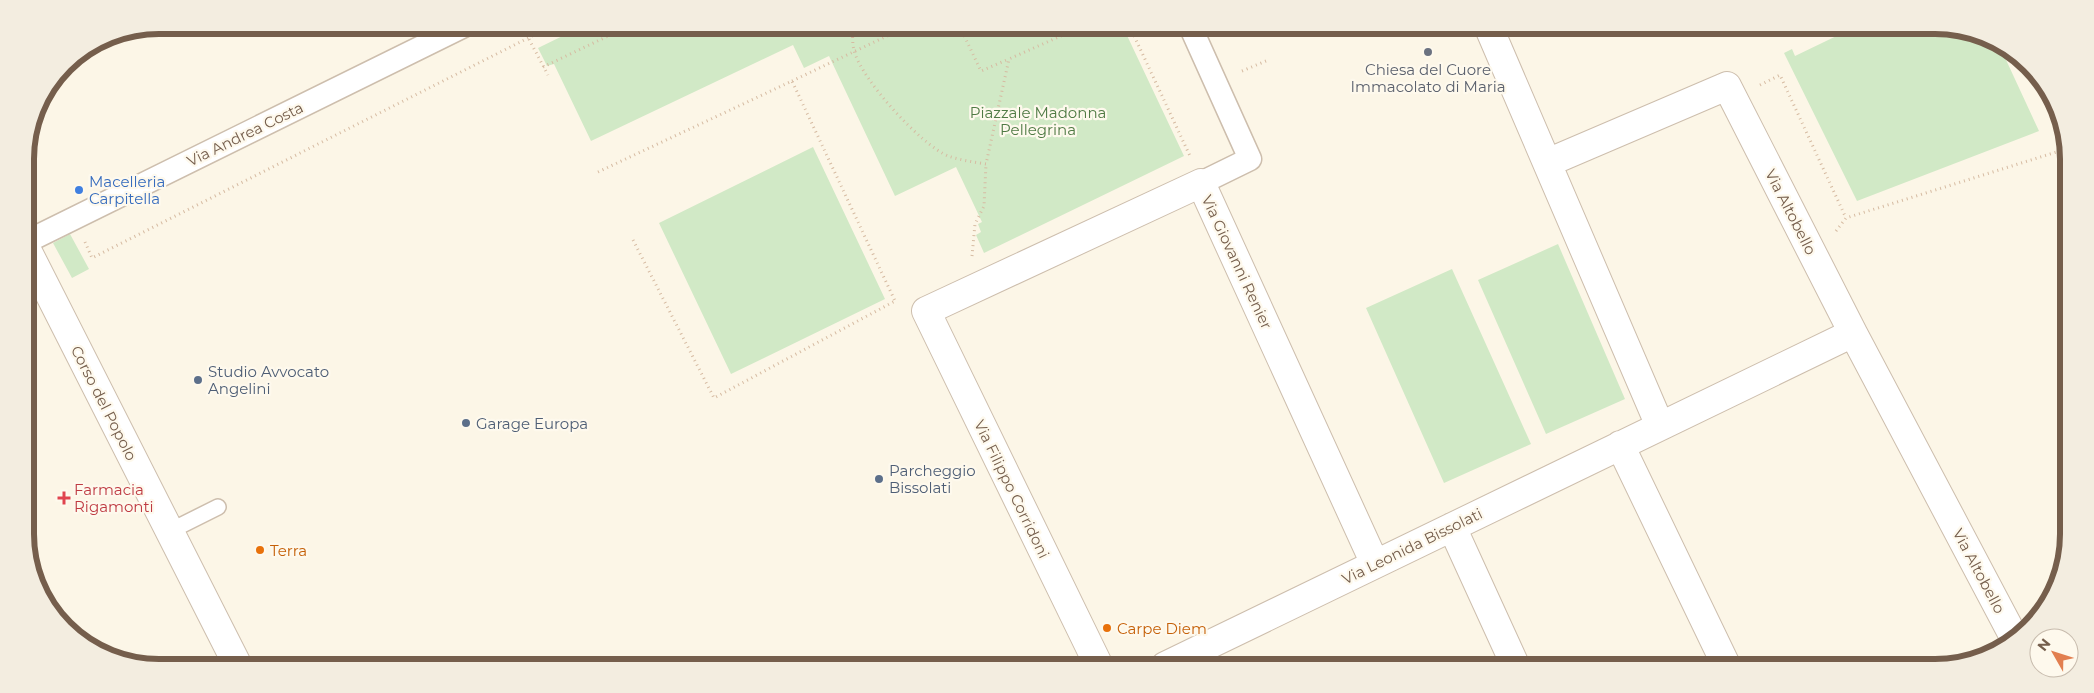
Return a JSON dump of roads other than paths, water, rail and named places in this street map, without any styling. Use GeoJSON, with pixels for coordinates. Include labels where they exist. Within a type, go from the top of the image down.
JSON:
{"type":"FeatureCollection","features":[{"type":"Feature","properties":{"kind":"street","name":"Via Andrea Costa"},"geometry":{"type":"LineString","coordinates":[[34,245],[72,219],[448,34]]}},
{"type":"Feature","properties":{"kind":"street"},"geometry":{"type":"LineString","coordinates":[[1194,34],[1250,159],[1201,183]]}},
{"type":"Feature","properties":{"kind":"street"},"geometry":{"type":"LineString","coordinates":[[1492,34],[1660,426]]}},
{"type":"Feature","properties":{"kind":"street","name":"Via Altobello"},"geometry":{"type":"LineString","coordinates":[[1547,163],[1727,86],[1853,333],[2012,633]]}},
{"type":"Feature","properties":{"kind":"street","name":"Via Giovanni Renier"},"geometry":{"type":"LineString","coordinates":[[926,311],[1201,183],[1375,564]]}},
{"type":"Feature","properties":{"kind":"street","name":"Corso del Popolo"},"geometry":{"type":"LineString","coordinates":[[34,264],[234,659]]}},
{"type":"Feature","properties":{"kind":"street","name":"Via Filippo Corridoni"},"geometry":{"type":"LineString","coordinates":[[926,311],[1096,659]]}},
{"type":"Feature","properties":{"kind":"street","name":"Via Leonida Bissolati"},"geometry":{"type":"LineString","coordinates":[[1179,659],[1853,333]]}},
{"type":"Feature","properties":{"kind":"street"},"geometry":{"type":"LineString","coordinates":[[1620,445],[1723,659]]}},
{"type":"Feature","properties":{"kind":"street"},"geometry":{"type":"LineString","coordinates":[[1452,526],[1512,659]]}},
{"type":"Feature","properties":{"kind":"lane"},"geometry":{"type":"LineString","coordinates":[[170,531],[218,506]]}},
{"type":"Feature","properties":{"kind":"place","name":"Chiesa del Cuore Immacolato di Maria"},"geometry":{"type":"Point","coordinates":[1428,52]}},
{"type":"Feature","properties":{"kind":"place","name":"Macelleria Carpitella"},"geometry":{"type":"Point","coordinates":[79,190]}},
{"type":"Feature","properties":{"kind":"place","name":"Studio Avvocato Angelini"},"geometry":{"type":"Point","coordinates":[198,380]}},
{"type":"Feature","properties":{"kind":"place","name":"Garage Europa"},"geometry":{"type":"Point","coordinates":[466,423]}},
{"type":"Feature","properties":{"kind":"place","name":"Parcheggio Bissolati"},"geometry":{"type":"Point","coordinates":[879,479]}},
{"type":"Feature","properties":{"kind":"place","name":"Farmacia Rigamonti"},"geometry":{"type":"Point","coordinates":[64,498]}},
{"type":"Feature","properties":{"kind":"place","name":"Terra"},"geometry":{"type":"Point","coordinates":[260,550]}},
{"type":"Feature","properties":{"kind":"place","name":"Carpe Diem"},"geometry":{"type":"Point","coordinates":[1107,628]}},
{"type":"Feature","properties":{"kind":"park label","name":"Piazzale Madonna Pellegrina"},"geometry":{"type":"Point","coordinates":[1038,120]}}]}
